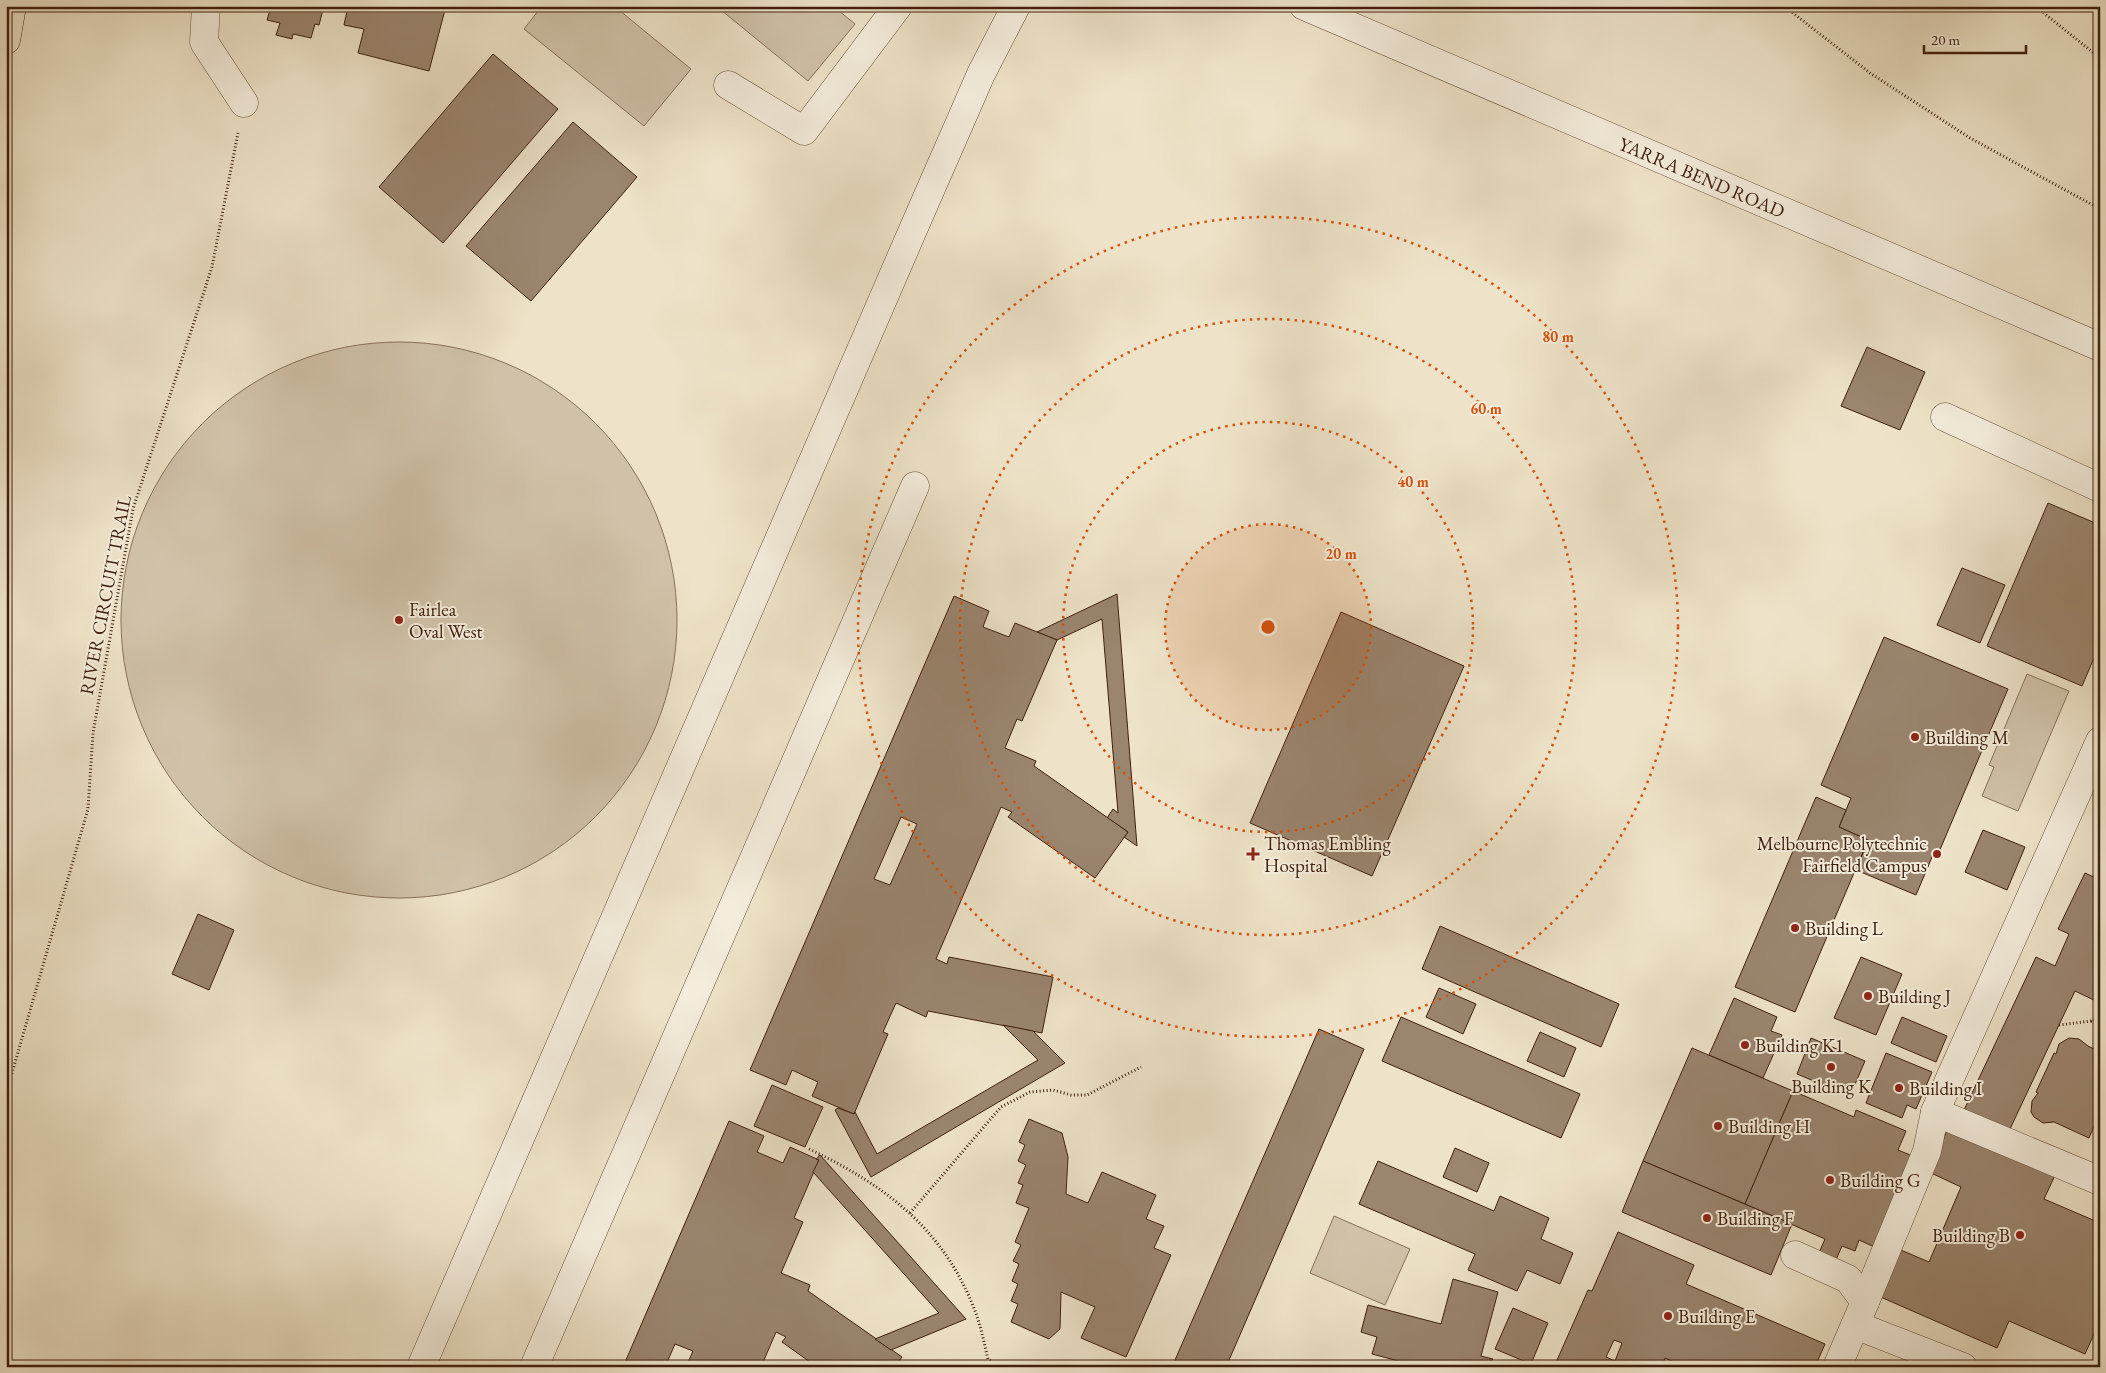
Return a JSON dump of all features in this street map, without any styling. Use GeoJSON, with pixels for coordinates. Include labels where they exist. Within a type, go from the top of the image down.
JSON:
{"type":"FeatureCollection","features":[{"type":"Feature","properties":{"kind":"highway"},"geometry":{"type":"LineString","coordinates":[[6,40],[12,6]]}},
{"type":"Feature","properties":{"kind":"street"},"geometry":{"type":"LineString","coordinates":[[206,6],[204,42],[244,103]]}},
{"type":"Feature","properties":{"kind":"street"},"geometry":{"type":"LineString","coordinates":[[728,85],[804,131],[898,6]]}},
{"type":"Feature","properties":{"kind":"street"},"geometry":{"type":"LineString","coordinates":[[422,1367],[912,232],[982,74],[1016,6]]}},
{"type":"Feature","properties":{"kind":"street","name":"YARRA BEND ROAD"},"geometry":{"type":"LineString","coordinates":[[1304,6],[2100,347]]}},
{"type":"Feature","properties":{"kind":"street"},"geometry":{"type":"LineString","coordinates":[[1945,417],[2100,488]]}},
{"type":"Feature","properties":{"kind":"street"},"geometry":{"type":"LineString","coordinates":[[534,1367],[915,486]]}},
{"type":"Feature","properties":{"kind":"street"},"geometry":{"type":"LineString","coordinates":[[1837,1367],[1927,1151],[1935,1112],[2100,741]]}},
{"type":"Feature","properties":{"kind":"street"},"geometry":{"type":"LineString","coordinates":[[1935,1112],[2100,1181]]}},
{"type":"Feature","properties":{"kind":"street"},"geometry":{"type":"LineString","coordinates":[[1795,1255],[1848,1278],[1860,1314],[1963,1367]]}},
{"type":"Feature","properties":{"kind":"path"},"geometry":{"type":"LineString","coordinates":[[1784,6],[1870,73],[1970,138],[2100,209]]}},
{"type":"Feature","properties":{"kind":"path"},"geometry":{"type":"LineString","coordinates":[[2035,6],[2100,58]]}},
{"type":"Feature","properties":{"kind":"path","name":"RIVER CIRCUIT TRAIL"},"geometry":{"type":"LineString","coordinates":[[6,1094],[88,809],[94,733],[133,509],[212,267],[244,103]]}},
{"type":"Feature","properties":{"kind":"path"},"geometry":{"type":"LineString","coordinates":[[2059,1025],[2100,1018]]}},
{"type":"Feature","properties":{"kind":"path"},"geometry":{"type":"LineString","coordinates":[[2091,1021],[2100,1025]]}},
{"type":"Feature","properties":{"kind":"path"},"geometry":{"type":"LineString","coordinates":[[910,1213],[1001,1107],[1030,1092],[1053,1090],[1071,1095],[1087,1095],[1141,1067]]}},
{"type":"Feature","properties":{"kind":"path"},"geometry":{"type":"LineString","coordinates":[[809,1150],[834,1162],[898,1202],[926,1228],[950,1261],[975,1311],[988,1359],[1000,1367]]}},
{"type":"Feature","properties":{"kind":"shaded area"},"geometry":{"type":"Polygon","coordinates":[[[542,6],[614,6],[691,69],[644,126],[524,29],[542,6]]]}},
{"type":"Feature","properties":{"kind":"shaded area"},"geometry":{"type":"Polygon","coordinates":[[[716,6],[833,6],[855,24],[808,81],[716,6]]]}},
{"type":"Feature","properties":{"kind":"shaded area","name":"Fairlea Oval West"},"geometry":{"type":"Polygon","coordinates":[[[399,342],[453,347],[506,363],[554,388],[596,423],[631,465],[656,513],[672,566],[677,620],[672,674],[656,727],[631,775],[596,817],[554,852],[506,877],[453,893],[399,898],[345,893],[292,877],[244,852],[202,817],[167,775],[142,727],[126,674],[121,620],[126,566],[142,513],[167,465],[202,423],[244,388],[292,363],[345,347],[399,342]]]}},
{"type":"Feature","properties":{"kind":"shaded area"},"geometry":{"type":"Polygon","coordinates":[[[2027,674],[2069,691],[2018,811],[1982,796],[1994,767],[1989,765],[2027,674]]]}},
{"type":"Feature","properties":{"kind":"shaded area"},"geometry":{"type":"Polygon","coordinates":[[[1334,1216],[1410,1249],[1385,1305],[1310,1273],[1334,1216]]]}},
{"type":"Feature","properties":{"kind":"building"},"geometry":{"type":"Polygon","coordinates":[[[271,6],[324,6],[319,25],[315,24],[311,38],[293,34],[292,39],[276,35],[280,23],[267,20],[271,6]]]}},
{"type":"Feature","properties":{"kind":"building"},"geometry":{"type":"Polygon","coordinates":[[[348,6],[446,6],[429,71],[358,53],[364,29],[344,25],[348,6]]]}},
{"type":"Feature","properties":{"kind":"building"},"geometry":{"type":"Polygon","coordinates":[[[493,54],[558,109],[443,243],[379,187],[493,54]]]}},
{"type":"Feature","properties":{"kind":"building"},"geometry":{"type":"Polygon","coordinates":[[[573,122],[637,177],[531,301],[466,246],[573,122]]]}},
{"type":"Feature","properties":{"kind":"building"},"geometry":{"type":"Polygon","coordinates":[[[1867,347],[1925,372],[1900,430],[1841,406],[1867,347]]]}},
{"type":"Feature","properties":{"kind":"building"},"geometry":{"type":"Polygon","coordinates":[[[2048,503],[2100,525],[2100,644],[2082,686],[1987,646],[2048,503]]]}},
{"type":"Feature","properties":{"kind":"building"},"geometry":{"type":"Polygon","coordinates":[[[1962,568],[2005,585],[1980,643],[1937,625],[1962,568]]]}},
{"type":"Feature","properties":{"kind":"building"},"geometry":{"type":"Polygon","coordinates":[[[1117,594],[1137,846],[1124,837],[1128,832],[1107,818],[1113,809],[1118,813],[1102,619],[1057,640],[1037,632],[1117,594]]]}},
{"type":"Feature","properties":{"kind":"building"},"geometry":{"type":"Polygon","coordinates":[[[954,596],[989,611],[983,627],[1009,637],[1015,623],[1057,640],[1022,721],[1017,719],[1005,748],[1036,761],[1034,766],[1128,832],[1095,878],[1008,817],[1012,812],[1001,807],[936,959],[947,964],[949,957],[1053,977],[1042,1033],[928,1011],[926,1017],[896,1003],[883,1032],[888,1034],[854,1114],[812,1096],[818,1082],[792,1070],[786,1085],[750,1070],[954,596]],[[901,817],[874,879],[890,885],[917,824],[901,817]]]}},
{"type":"Feature","properties":{"kind":"building"},"geometry":{"type":"Polygon","coordinates":[[[1341,612],[1464,666],[1372,876],[1250,823],[1341,612]]]}},
{"type":"Feature","properties":{"kind":"building","name":"Building M"},"geometry":{"type":"Polygon","coordinates":[[[1884,637],[2008,689],[1939,852],[1935,850],[1916,895],[1856,870],[1868,840],[1839,827],[1851,798],[1821,785],[1884,637]]]}},
{"type":"Feature","properties":{"kind":"building","name":"Building L"},"geometry":{"type":"Polygon","coordinates":[[[1816,797],[1846,810],[1839,827],[1868,840],[1795,1012],[1735,987],[1816,797]]]}},
{"type":"Feature","properties":{"kind":"building"},"geometry":{"type":"Polygon","coordinates":[[[1983,830],[2025,847],[2007,890],[1965,872],[1983,830]]]}},
{"type":"Feature","properties":{"kind":"building"},"geometry":{"type":"Polygon","coordinates":[[[2085,873],[2100,880],[2100,1003],[2075,991],[2009,1131],[1964,1110],[2036,957],[2055,966],[2069,934],[2058,929],[2085,873]]]}},
{"type":"Feature","properties":{"kind":"building"},"geometry":{"type":"Polygon","coordinates":[[[198,914],[234,930],[209,990],[172,974],[198,914]]]}},
{"type":"Feature","properties":{"kind":"building"},"geometry":{"type":"Polygon","coordinates":[[[1440,926],[1619,1004],[1601,1047],[1422,969],[1440,926]]]}},
{"type":"Feature","properties":{"kind":"building","name":"Building J"},"geometry":{"type":"Polygon","coordinates":[[[1861,957],[1902,974],[1876,1035],[1834,1018],[1861,957]]]}},
{"type":"Feature","properties":{"kind":"building"},"geometry":{"type":"Polygon","coordinates":[[[1439,988],[1476,1004],[1463,1034],[1426,1017],[1439,988]]]}},
{"type":"Feature","properties":{"kind":"building","name":"Building K1"},"geometry":{"type":"Polygon","coordinates":[[[1734,998],[1777,1017],[1771,1031],[1782,1035],[1763,1078],[1709,1055],[1734,998]]]}},
{"type":"Feature","properties":{"kind":"building"},"geometry":{"type":"Polygon","coordinates":[[[1401,1017],[1580,1094],[1561,1138],[1382,1061],[1401,1017]]]}},
{"type":"Feature","properties":{"kind":"building"},"geometry":{"type":"Polygon","coordinates":[[[1902,1017],[1947,1036],[1936,1062],[1891,1043],[1902,1017]]]}},
{"type":"Feature","properties":{"kind":"building"},"geometry":{"type":"Polygon","coordinates":[[[1003,1025],[1033,1031],[1065,1063],[871,1177],[835,1110],[838,1108],[854,1114],[855,1112],[877,1154],[1038,1060],[1003,1025]]]}},
{"type":"Feature","properties":{"kind":"building"},"geometry":{"type":"Polygon","coordinates":[[[1319,1029],[1364,1049],[1226,1367],[1172,1367],[1319,1029]]]}},
{"type":"Feature","properties":{"kind":"building"},"geometry":{"type":"Polygon","coordinates":[[[1540,1032],[1576,1048],[1564,1077],[1527,1061],[1540,1032]]]}},
{"type":"Feature","properties":{"kind":"building","name":"Building K"},"geometry":{"type":"Polygon","coordinates":[[[1811,1038],[1865,1061],[1850,1096],[1797,1074],[1811,1038]]]}},
{"type":"Feature","properties":{"kind":"building"},"geometry":{"type":"Polygon","coordinates":[[[2069,1038],[2079,1039],[2100,1052],[2100,1128],[2094,1126],[2089,1138],[2054,1122],[2043,1123],[2034,1117],[2031,1112],[2032,1101],[2038,1093],[2036,1092],[2054,1053],[2056,1054],[2059,1044],[2069,1038]]]}},
{"type":"Feature","properties":{"kind":"building","name":"Building H"},"geometry":{"type":"Polygon","coordinates":[[[1692,1048],[1793,1091],[1745,1204],[1643,1161],[1692,1048]]]}},
{"type":"Feature","properties":{"kind":"building","name":"Building I"},"geometry":{"type":"Polygon","coordinates":[[[1886,1053],[1932,1072],[1916,1109],[1907,1105],[1902,1118],[1866,1103],[1886,1053]]]}},
{"type":"Feature","properties":{"kind":"building"},"geometry":{"type":"Polygon","coordinates":[[[772,1085],[823,1107],[805,1147],[754,1126],[772,1085]]]}},
{"type":"Feature","properties":{"kind":"building","name":"Building G"},"geometry":{"type":"Polygon","coordinates":[[[1793,1091],[1854,1117],[1856,1110],[1906,1131],[1898,1150],[1915,1157],[1881,1250],[1859,1240],[1855,1251],[1842,1246],[1835,1262],[1818,1255],[1825,1239],[1745,1204],[1793,1091]]]}},
{"type":"Feature","properties":{"kind":"building"},"geometry":{"type":"Polygon","coordinates":[[[1029,1119],[1062,1133],[1068,1157],[1066,1194],[1088,1203],[1102,1172],[1156,1195],[1146,1219],[1164,1226],[1154,1248],[1171,1255],[1126,1357],[1081,1338],[1095,1307],[1061,1292],[1060,1329],[1049,1339],[1011,1322],[1018,1304],[1011,1301],[1018,1284],[1012,1281],[1019,1264],[1013,1261],[1021,1245],[1015,1242],[1029,1208],[1016,1203],[1023,1185],[1018,1183],[1026,1165],[1018,1161],[1025,1145],[1019,1142],[1029,1119]]]}},
{"type":"Feature","properties":{"kind":"building"},"geometry":{"type":"Polygon","coordinates":[[[729,1121],[764,1136],[757,1152],[783,1163],[790,1147],[819,1160],[794,1218],[803,1222],[781,1273],[810,1285],[808,1291],[902,1357],[895,1367],[817,1367],[782,1342],[786,1337],[776,1332],[761,1367],[686,1367],[693,1351],[675,1344],[665,1367],[623,1367],[729,1121]]]}},
{"type":"Feature","properties":{"kind":"building","name":"Building B"},"geometry":{"type":"Polygon","coordinates":[[[1950,1124],[2057,1171],[2044,1199],[2100,1223],[2100,1321],[2085,1354],[2009,1321],[1997,1348],[1876,1295],[1896,1248],[1929,1262],[1961,1187],[1929,1172],[1950,1124]]]}},
{"type":"Feature","properties":{"kind":"building"},"geometry":{"type":"Polygon","coordinates":[[[1455,1148],[1489,1163],[1477,1192],[1443,1177],[1455,1148]]]}},
{"type":"Feature","properties":{"kind":"building"},"geometry":{"type":"Polygon","coordinates":[[[820,1155],[966,1319],[891,1350],[875,1339],[939,1313],[813,1172],[819,1160],[816,1159],[820,1155]]]}},
{"type":"Feature","properties":{"kind":"building"},"geometry":{"type":"Polygon","coordinates":[[[1378,1161],[1494,1211],[1500,1196],[1549,1218],[1541,1239],[1573,1253],[1560,1284],[1527,1270],[1517,1291],[1468,1270],[1475,1254],[1359,1204],[1378,1161]]]}},
{"type":"Feature","properties":{"kind":"building","name":"Building F"},"geometry":{"type":"Polygon","coordinates":[[[1643,1161],[1792,1224],[1771,1275],[1622,1212],[1643,1161]]]}},
{"type":"Feature","properties":{"kind":"building","name":"Building E"},"geometry":{"type":"Polygon","coordinates":[[[1618,1232],[1694,1265],[1686,1284],[1825,1344],[1815,1367],[1686,1367],[1665,1358],[1661,1367],[1554,1367],[1588,1290],[1592,1291],[1618,1232]],[[1614,1340],[1606,1357],[1615,1361],[1622,1343],[1614,1340]]]}},
{"type":"Feature","properties":{"kind":"building"},"geometry":{"type":"Polygon","coordinates":[[[1453,1279],[1498,1292],[1481,1356],[1493,1359],[1486,1367],[1421,1367],[1372,1354],[1377,1337],[1361,1332],[1368,1305],[1441,1324],[1453,1279]]]}},
{"type":"Feature","properties":{"kind":"building"},"geometry":{"type":"Polygon","coordinates":[[[1513,1308],[1548,1323],[1531,1364],[1495,1349],[1513,1308]]]}},
{"type":"Feature","properties":{"kind":"place","name":"Fairlea Oval West"},"geometry":{"type":"Point","coordinates":[399,620]}},
{"type":"Feature","properties":{"kind":"place","name":"Building M"},"geometry":{"type":"Point","coordinates":[1915,737]}},
{"type":"Feature","properties":{"kind":"place","name":"Thomas Embling Hospital"},"geometry":{"type":"Point","coordinates":[1253,854]}},
{"type":"Feature","properties":{"kind":"place","name":"Melbourne Polytechnic Fairfield Campus"},"geometry":{"type":"Point","coordinates":[1937,854]}},
{"type":"Feature","properties":{"kind":"place","name":"Building L"},"geometry":{"type":"Point","coordinates":[1795,928]}},
{"type":"Feature","properties":{"kind":"place","name":"Building J"},"geometry":{"type":"Point","coordinates":[1868,996]}},
{"type":"Feature","properties":{"kind":"place","name":"Building K1"},"geometry":{"type":"Point","coordinates":[1745,1045]}},
{"type":"Feature","properties":{"kind":"place","name":"Building K"},"geometry":{"type":"Point","coordinates":[1831,1067]}},
{"type":"Feature","properties":{"kind":"place","name":"Building I"},"geometry":{"type":"Point","coordinates":[1899,1088]}},
{"type":"Feature","properties":{"kind":"place","name":"Building H"},"geometry":{"type":"Point","coordinates":[1718,1126]}},
{"type":"Feature","properties":{"kind":"place","name":"Building G"},"geometry":{"type":"Point","coordinates":[1830,1180]}},
{"type":"Feature","properties":{"kind":"place","name":"Building F"},"geometry":{"type":"Point","coordinates":[1707,1218]}},
{"type":"Feature","properties":{"kind":"place","name":"Building B"},"geometry":{"type":"Point","coordinates":[2020,1235]}},
{"type":"Feature","properties":{"kind":"place","name":"Building E"},"geometry":{"type":"Point","coordinates":[1668,1316]}}]}
